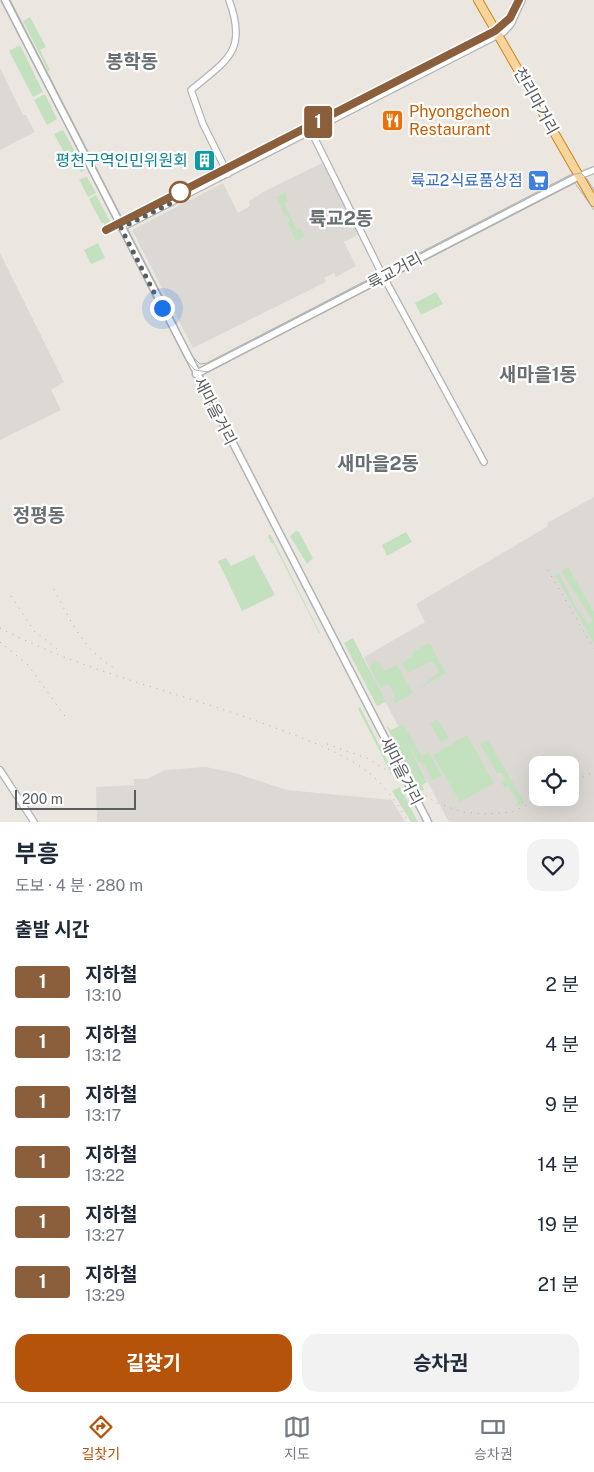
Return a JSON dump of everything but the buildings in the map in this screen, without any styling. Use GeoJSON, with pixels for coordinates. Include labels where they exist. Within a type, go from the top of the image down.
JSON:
{"type":"FeatureCollection","features":[{"type":"Feature","properties":{"kind":"highway","name":"천리마거리"},"geometry":{"type":"LineString","coordinates":[[478,0],[594,202]]}},
{"type":"Feature","properties":{"kind":"main road","name":"새마을거리"},"geometry":{"type":"LineString","coordinates":[[5,0],[428,822]]}},
{"type":"Feature","properties":{"kind":"main road","name":"륙교거리"},"geometry":{"type":"LineString","coordinates":[[196,374],[578,176]]}},
{"type":"Feature","properties":{"kind":"street"},"geometry":{"type":"LineString","coordinates":[[228,174],[203,124],[191,90],[218,67],[236,46],[237,34],[229,0]]}},
{"type":"Feature","properties":{"kind":"street"},"geometry":{"type":"LineString","coordinates":[[121,228],[499,34],[511,24],[522,0]]}},
{"type":"Feature","properties":{"kind":"street"},"geometry":{"type":"LineString","coordinates":[[311,131],[384,276],[484,462]]}},
{"type":"Feature","properties":{"kind":"street","name":"륙교거리"},"geometry":{"type":"LineString","coordinates":[[578,176],[594,170]]}},
{"type":"Feature","properties":{"kind":"street"},"geometry":{"type":"LineString","coordinates":[[0,770],[34,822]]}},
{"type":"Feature","properties":{"kind":"shaded area"},"geometry":{"type":"Polygon","coordinates":[[[0,68],[23,115],[26,115],[35,132],[0,150],[0,68]]]}},
{"type":"Feature","properties":{"kind":"shaded area"},"geometry":{"type":"Polygon","coordinates":[[[322,163],[359,234],[344,242],[356,266],[336,277],[334,273],[324,278],[326,282],[193,348],[132,230],[223,183],[238,213],[250,206],[249,201],[267,190],[322,163]]]}},
{"type":"Feature","properties":{"kind":"shaded area"},"geometry":{"type":"Polygon","coordinates":[[[0,253],[64,382],[51,390],[61,410],[0,440],[0,253]]]}},
{"type":"Feature","properties":{"kind":"shaded area"},"geometry":{"type":"Polygon","coordinates":[[[594,497],[594,822],[449,822],[379,690],[364,657],[425,622],[416,604],[548,526],[547,523],[594,497]]]}},
{"type":"Feature","properties":{"kind":"shaded area"},"geometry":{"type":"Polygon","coordinates":[[[206,767],[235,773],[287,790],[392,800],[405,822],[97,822],[96,787],[134,785],[134,779],[147,779],[165,770],[206,767]]]}},
{"type":"Feature","properties":{"kind":"green space"},"geometry":{"type":"Polygon","coordinates":[[[30,17],[46,47],[40,50],[50,70],[48,71],[23,21],[30,17]]]}},
{"type":"Feature","properties":{"kind":"green space"},"geometry":{"type":"Polygon","coordinates":[[[20,45],[43,92],[33,97],[9,51],[20,45]]]}},
{"type":"Feature","properties":{"kind":"green space"},"geometry":{"type":"Polygon","coordinates":[[[45,94],[57,119],[47,125],[34,100],[45,94]]]}},
{"type":"Feature","properties":{"kind":"green space"},"geometry":{"type":"Polygon","coordinates":[[[63,130],[85,170],[81,172],[75,163],[71,165],[54,134],[63,130]]]}},
{"type":"Feature","properties":{"kind":"green space"},"geometry":{"type":"Polygon","coordinates":[[[87,177],[96,193],[88,197],[79,179],[87,177]]]}},
{"type":"Feature","properties":{"kind":"green space"},"geometry":{"type":"Polygon","coordinates":[[[285,193],[288,201],[284,203],[297,230],[301,229],[305,237],[296,241],[287,222],[290,221],[287,215],[285,216],[276,197],[285,193]]]}},
{"type":"Feature","properties":{"kind":"green space"},"geometry":{"type":"Polygon","coordinates":[[[96,195],[113,227],[101,222],[89,199],[96,195]]]}},
{"type":"Feature","properties":{"kind":"green space"},"geometry":{"type":"Polygon","coordinates":[[[98,243],[105,258],[91,264],[84,250],[98,243]]]}},
{"type":"Feature","properties":{"kind":"green space"},"geometry":{"type":"Polygon","coordinates":[[[436,292],[443,304],[421,315],[415,303],[436,292]]]}},
{"type":"Feature","properties":{"kind":"green space"},"geometry":{"type":"Polygon","coordinates":[[[296,531],[299,532],[313,558],[307,564],[290,536],[296,531]]]}},
{"type":"Feature","properties":{"kind":"green space"},"geometry":{"type":"Polygon","coordinates":[[[406,532],[412,542],[387,556],[382,545],[406,532]]]}},
{"type":"Feature","properties":{"kind":"green space"},"geometry":{"type":"Polygon","coordinates":[[[270,534],[320,633],[273,543],[271,543],[268,536],[270,534]]]}},
{"type":"Feature","properties":{"kind":"green space"},"geometry":{"type":"Polygon","coordinates":[[[254,555],[275,595],[242,611],[218,561],[226,558],[231,566],[254,555]]]}},
{"type":"Feature","properties":{"kind":"green space"},"geometry":{"type":"Polygon","coordinates":[[[568,567],[594,612],[594,643],[555,575],[559,573],[576,607],[588,624],[593,621],[561,571],[568,567]]]}},
{"type":"Feature","properties":{"kind":"green space"},"geometry":{"type":"Polygon","coordinates":[[[353,638],[386,702],[377,706],[344,643],[353,638]]]}},
{"type":"Feature","properties":{"kind":"green space"},"geometry":{"type":"Polygon","coordinates":[[[430,644],[446,673],[418,689],[439,672],[433,662],[427,663],[408,673],[402,663],[412,656],[413,652],[430,644]]]}},
{"type":"Feature","properties":{"kind":"green space"},"geometry":{"type":"Polygon","coordinates":[[[378,660],[384,671],[397,665],[413,693],[395,703],[394,700],[396,699],[389,684],[381,688],[370,667],[378,660]]]}},
{"type":"Feature","properties":{"kind":"green space"},"geometry":{"type":"Polygon","coordinates":[[[360,707],[392,770],[390,771],[358,709],[360,707]]]}},
{"type":"Feature","properties":{"kind":"green space"},"geometry":{"type":"Polygon","coordinates":[[[437,719],[449,738],[441,742],[430,724],[437,719]]]}},
{"type":"Feature","properties":{"kind":"green space"},"geometry":{"type":"Polygon","coordinates":[[[403,724],[422,756],[429,753],[442,775],[433,780],[423,763],[418,761],[406,740],[427,782],[422,785],[424,790],[420,792],[386,725],[391,730],[403,724]]]}},
{"type":"Feature","properties":{"kind":"green space"},"geometry":{"type":"Polygon","coordinates":[[[467,735],[494,783],[460,802],[433,755],[467,735]]]}},
{"type":"Feature","properties":{"kind":"green space"},"geometry":{"type":"Polygon","coordinates":[[[488,740],[525,803],[515,807],[518,802],[508,786],[504,787],[502,783],[505,780],[502,773],[497,773],[480,744],[488,740]]]}},
{"type":"Feature","properties":{"kind":"green space"},"geometry":{"type":"Polygon","coordinates":[[[400,787],[418,822],[411,822],[392,791],[400,787]]]}},
{"type":"Feature","properties":{"kind":"tram line"},"geometry":{"type":"LineString","coordinates":[[1,0],[186,360],[195,370],[208,372],[575,183],[594,210]]}},
{"type":"Feature","properties":{"kind":"tram line"},"geometry":{"type":"LineString","coordinates":[[10,0],[177,325]]}},
{"type":"Feature","properties":{"kind":"tram line"},"geometry":{"type":"LineString","coordinates":[[194,358],[200,364],[207,363],[570,175],[581,173],[594,190]]}},
{"type":"Feature","properties":{"kind":"railway"},"geometry":{"type":"LineString","coordinates":[[548,570],[594,649]]}},
{"type":"Feature","properties":{"kind":"railway"},"geometry":{"type":"LineString","coordinates":[[54,589],[87,645],[106,663],[118,670]]}},
{"type":"Feature","properties":{"kind":"railway"},"geometry":{"type":"LineString","coordinates":[[11,596],[34,631],[60,651]]}},
{"type":"Feature","properties":{"kind":"railway"},"geometry":{"type":"LineString","coordinates":[[0,628],[30,643],[93,668],[254,720],[298,736],[343,756],[368,772],[380,783],[391,795],[408,822]]}},
{"type":"Feature","properties":{"kind":"railway"},"geometry":{"type":"LineString","coordinates":[[0,642],[28,665],[67,719]]}},
{"type":"Feature","properties":{"kind":"railway"},"geometry":{"type":"LineString","coordinates":[[327,744],[369,759],[437,803],[462,812],[486,814],[512,812],[529,804]]}},
{"type":"Feature","properties":{"kind":"railway"},"geometry":{"type":"LineString","coordinates":[[579,779],[594,772]]}},
{"type":"Feature","properties":{"kind":"metro line","name":"1"},"geometry":{"type":"LineString","coordinates":[[106,230],[495,31],[506,24],[519,0]]}},
{"type":"Feature","properties":{"kind":"place","name":"Phyongcheon Restaurant"},"geometry":{"type":"Point","coordinates":[393,120]}},
{"type":"Feature","properties":{"kind":"place","name":"평천구역인민위원회"},"geometry":{"type":"Point","coordinates":[204,160]}},
{"type":"Feature","properties":{"kind":"place","name":"륙교2식료품상점"},"geometry":{"type":"Point","coordinates":[539,180]}},
{"type":"Feature","properties":{"kind":"district","name":"봉학동"},"geometry":{"type":"Point","coordinates":[132,61]}},
{"type":"Feature","properties":{"kind":"district","name":"륙교2동"},"geometry":{"type":"Point","coordinates":[341,218]}},
{"type":"Feature","properties":{"kind":"district","name":"새마을1동"},"geometry":{"type":"Point","coordinates":[538,374]}},
{"type":"Feature","properties":{"kind":"district","name":"새마을2동"},"geometry":{"type":"Point","coordinates":[378,463]}},
{"type":"Feature","properties":{"kind":"district","name":"정평동"},"geometry":{"type":"Point","coordinates":[39,515]}},
{"type":"Feature","properties":{"kind":"route"},"geometry":{"type":"LineString","coordinates":[[162,308],[121,228],[186,196],[180,192]]}}]}
